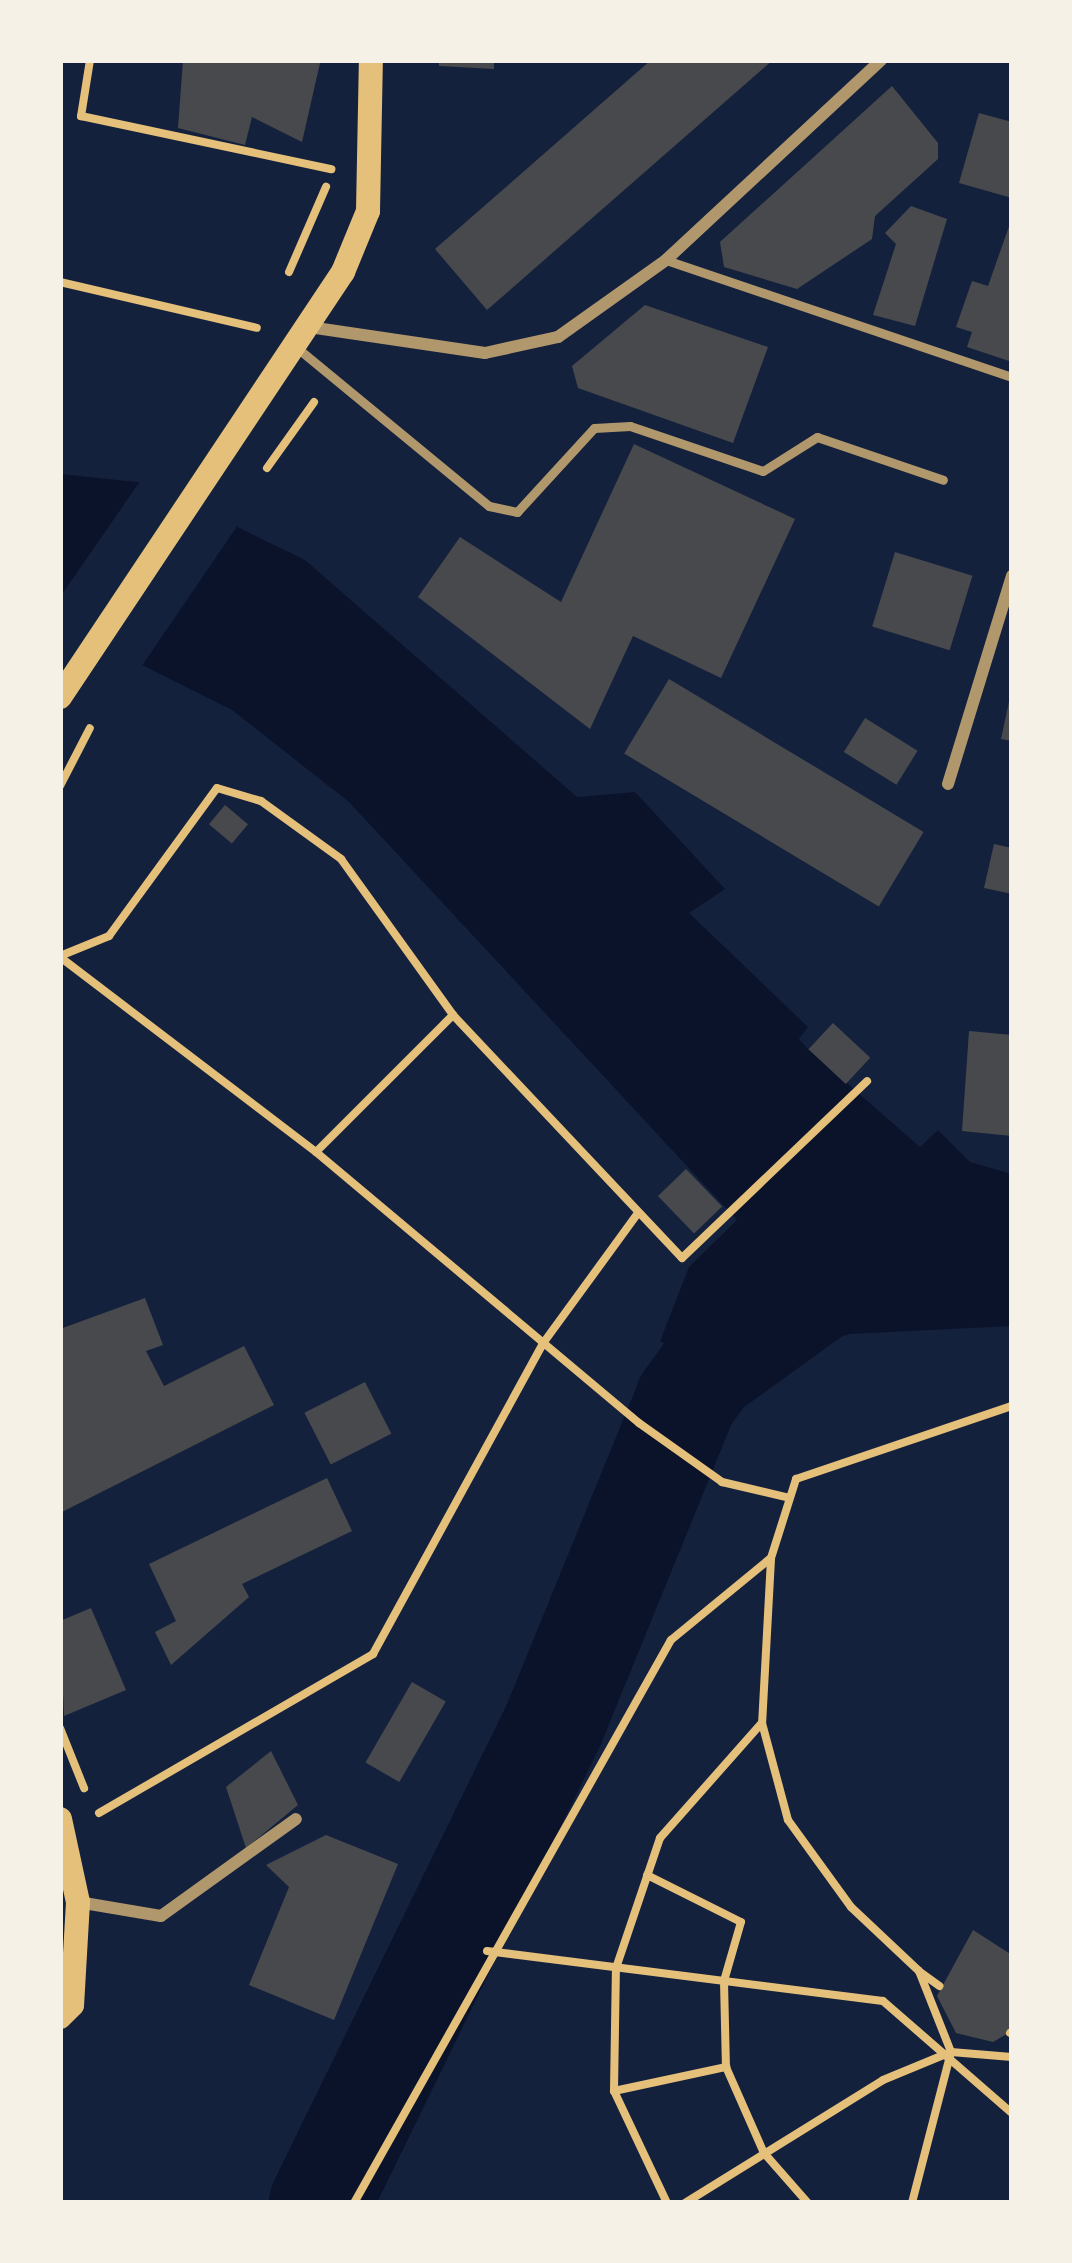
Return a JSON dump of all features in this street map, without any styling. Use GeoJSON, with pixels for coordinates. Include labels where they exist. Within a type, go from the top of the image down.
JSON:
{"type":"FeatureCollection","features":[{"type":"Feature","properties":{"kind":"main road"},"geometry":{"type":"LineString","coordinates":[[60,698],[303,337],[368,211],[371,60]]}},
{"type":"Feature","properties":{"kind":"main road"},"geometry":{"type":"LineString","coordinates":[[60,1819],[78,1902],[72,2005],[60,2017]]}},
{"type":"Feature","properties":{"kind":"street"},"geometry":{"type":"LineString","coordinates":[[303,337],[484,353],[558,337],[666,260],[881,60]]}},
{"type":"Feature","properties":{"kind":"street"},"geometry":{"type":"LineString","coordinates":[[948,784],[1012,576]]}},
{"type":"Feature","properties":{"kind":"street"},"geometry":{"type":"LineString","coordinates":[[78,1902],[161,1916],[296,1819]]}},
{"type":"Feature","properties":{"kind":"lane"},"geometry":{"type":"LineString","coordinates":[[666,260],[1012,377]]}},
{"type":"Feature","properties":{"kind":"lane"},"geometry":{"type":"LineString","coordinates":[[303,337],[502,509],[517,512],[594,428],[630,426],[763,471],[818,436],[943,480]]}},
{"type":"Feature","properties":{"kind":"path"},"geometry":{"type":"LineString","coordinates":[[90,60],[81,116],[368,175]]}},
{"type":"Feature","properties":{"kind":"path"},"geometry":{"type":"LineString","coordinates":[[283,287],[334,153]]}},
{"type":"Feature","properties":{"kind":"path"},"geometry":{"type":"LineString","coordinates":[[60,282],[264,330],[274,309]]}},
{"type":"Feature","properties":{"kind":"path"},"geometry":{"type":"LineString","coordinates":[[786,1497],[722,1482],[639,1423],[316,1152],[60,957],[110,936],[217,788],[261,801],[340,859],[452,1015],[682,1258],[867,1081]]}},
{"type":"Feature","properties":{"kind":"path"},"geometry":{"type":"LineString","coordinates":[[316,1152],[452,1015]]}},
{"type":"Feature","properties":{"kind":"path"},"geometry":{"type":"LineString","coordinates":[[94,1815],[373,1654],[544,1342],[638,1213]]}},
{"type":"Feature","properties":{"kind":"path"},"geometry":{"type":"LineString","coordinates":[[939,1986],[851,1907],[788,1820],[762,1723],[771,1558],[786,1497],[796,1479],[832,1461],[1012,1406]]}},
{"type":"Feature","properties":{"kind":"path"},"geometry":{"type":"LineString","coordinates":[[354,2203],[487,1951],[671,1640],[771,1558]]}},
{"type":"Feature","properties":{"kind":"path"},"geometry":{"type":"LineString","coordinates":[[667,2203],[614,2091],[616,1968],[660,1838],[762,1723]]}},
{"type":"Feature","properties":{"kind":"path"},"geometry":{"type":"LineString","coordinates":[[647,1875],[741,1922],[724,1981],[726,2067],[764,2153],[808,2203]]}},
{"type":"Feature","properties":{"kind":"path"},"geometry":{"type":"LineString","coordinates":[[487,1951],[883,2001],[951,2052],[1012,2113]]}},
{"type":"Feature","properties":{"kind":"path"},"geometry":{"type":"LineString","coordinates":[[912,2203],[951,2052],[919,1971]]}},
{"type":"Feature","properties":{"kind":"path"},"geometry":{"type":"LineString","coordinates":[[685,2203],[764,2153],[951,2052],[1012,2057]]}},
{"type":"Feature","properties":{"kind":"path"},"geometry":{"type":"LineString","coordinates":[[614,2091],[726,2067]]}},
{"type":"Feature","properties":{"kind":"water"},"geometry":{"type":"Polygon","coordinates":[[[60,474],[147,483],[305,560],[577,797],[635,792],[725,889],[689,913],[808,1027],[799,1039],[808,1049],[920,1147],[938,1130],[970,1162],[1012,1174],[1012,1326],[850,1334],[787,1349],[740,1384],[660,1341],[689,1267],[737,1220],[349,802],[232,710],[60,624],[60,474]]]}},
{"type":"Feature","properties":{"kind":"pier"},"geometry":{"type":"Polygon","coordinates":[[[143,477],[240,522],[139,670],[60,630],[60,597],[143,477]]]}},
{"type":"Feature","properties":{"kind":"building"},"geometry":{"type":"Polygon","coordinates":[[[183,60],[320,63],[302,142],[252,117],[245,145],[178,128],[183,60]]]}},
{"type":"Feature","properties":{"kind":"building"},"geometry":{"type":"Polygon","coordinates":[[[439,60],[494,60],[494,69],[439,66],[439,60]]]}},
{"type":"Feature","properties":{"kind":"building"},"geometry":{"type":"Polygon","coordinates":[[[651,60],[773,60],[487,310],[435,249],[651,60]]]}},
{"type":"Feature","properties":{"kind":"building"},"geometry":{"type":"Polygon","coordinates":[[[892,86],[938,143],[938,159],[875,216],[872,239],[797,289],[724,267],[720,242],[892,86]]]}},
{"type":"Feature","properties":{"kind":"building"},"geometry":{"type":"Polygon","coordinates":[[[979,113],[1012,122],[1012,198],[959,183],[979,113]]]}},
{"type":"Feature","properties":{"kind":"building"},"geometry":{"type":"Polygon","coordinates":[[[911,206],[947,219],[915,326],[873,315],[896,244],[885,233],[911,206]]]}},
{"type":"Feature","properties":{"kind":"building"},"geometry":{"type":"Polygon","coordinates":[[[1012,218],[1012,362],[967,347],[972,332],[956,327],[972,281],[988,286],[1012,218]]]}},
{"type":"Feature","properties":{"kind":"building"},"geometry":{"type":"Polygon","coordinates":[[[645,305],[768,347],[733,443],[578,388],[572,366],[645,305]]]}},
{"type":"Feature","properties":{"kind":"building"},"geometry":{"type":"Polygon","coordinates":[[[634,444],[795,519],[721,678],[633,636],[590,729],[418,597],[460,537],[561,602],[634,444]]]}},
{"type":"Feature","properties":{"kind":"building"},"geometry":{"type":"Polygon","coordinates":[[[895,552],[972,576],[950,650],[872,627],[895,552]]]}},
{"type":"Feature","properties":{"kind":"building"},"geometry":{"type":"Polygon","coordinates":[[[669,679],[924,832],[879,907],[624,754],[669,679]]]}},
{"type":"Feature","properties":{"kind":"building"},"geometry":{"type":"Polygon","coordinates":[[[1012,697],[1012,741],[1001,739],[1012,697]]]}},
{"type":"Feature","properties":{"kind":"building"},"geometry":{"type":"Polygon","coordinates":[[[865,718],[918,751],[896,785],[844,752],[865,718]]]}},
{"type":"Feature","properties":{"kind":"building"},"geometry":{"type":"Polygon","coordinates":[[[225,805],[248,824],[232,843],[209,824],[225,805]]]}},
{"type":"Feature","properties":{"kind":"building"},"geometry":{"type":"Polygon","coordinates":[[[994,844],[1012,848],[1012,894],[984,888],[994,844]]]}},
{"type":"Feature","properties":{"kind":"building"},"geometry":{"type":"Polygon","coordinates":[[[833,1023],[870,1058],[846,1084],[808,1049],[833,1023]]]}},
{"type":"Feature","properties":{"kind":"building"},"geometry":{"type":"Polygon","coordinates":[[[969,1031],[1012,1035],[1012,1136],[962,1131],[969,1031]]]}},
{"type":"Feature","properties":{"kind":"building"},"geometry":{"type":"Polygon","coordinates":[[[686,1169],[722,1206],[694,1233],[658,1196],[686,1169]]]}},
{"type":"Feature","properties":{"kind":"building"},"geometry":{"type":"Polygon","coordinates":[[[145,1298],[163,1345],[146,1351],[164,1386],[244,1346],[274,1405],[60,1513],[60,1329],[145,1298]]]}},
{"type":"Feature","properties":{"kind":"building"},"geometry":{"type":"Polygon","coordinates":[[[365,1382],[391,1434],[331,1465],[304,1413],[365,1382]]]}},
{"type":"Feature","properties":{"kind":"building"},"geometry":{"type":"Polygon","coordinates":[[[327,1478],[352,1531],[242,1584],[249,1597],[171,1665],[155,1632],[176,1621],[149,1564],[327,1478]]]}},
{"type":"Feature","properties":{"kind":"building"},"geometry":{"type":"Polygon","coordinates":[[[91,1608],[126,1690],[64,1716],[60,1621],[91,1608]]]}},
{"type":"Feature","properties":{"kind":"building"},"geometry":{"type":"Polygon","coordinates":[[[412,1682],[446,1702],[399,1782],[366,1763],[412,1682]]]}},
{"type":"Feature","properties":{"kind":"building"},"geometry":{"type":"Polygon","coordinates":[[[271,1751],[298,1805],[246,1848],[226,1787],[271,1751]]]}},
{"type":"Feature","properties":{"kind":"building"},"geometry":{"type":"Polygon","coordinates":[[[326,1835],[398,1864],[334,2020],[249,1985],[289,1887],[266,1865],[326,1835]]]}},
{"type":"Feature","properties":{"kind":"building"},"geometry":{"type":"Polygon","coordinates":[[[973,1930],[1012,1955],[1012,2031],[993,2042],[956,2033],[937,1996],[973,1930]]]}},
{"type":"Feature","properties":{"kind":"waterway"},"geometry":{"type":"LineString","coordinates":[[320,2203],[554,1724],[686,1400],[707,1371],[819,1290]]}}]}
